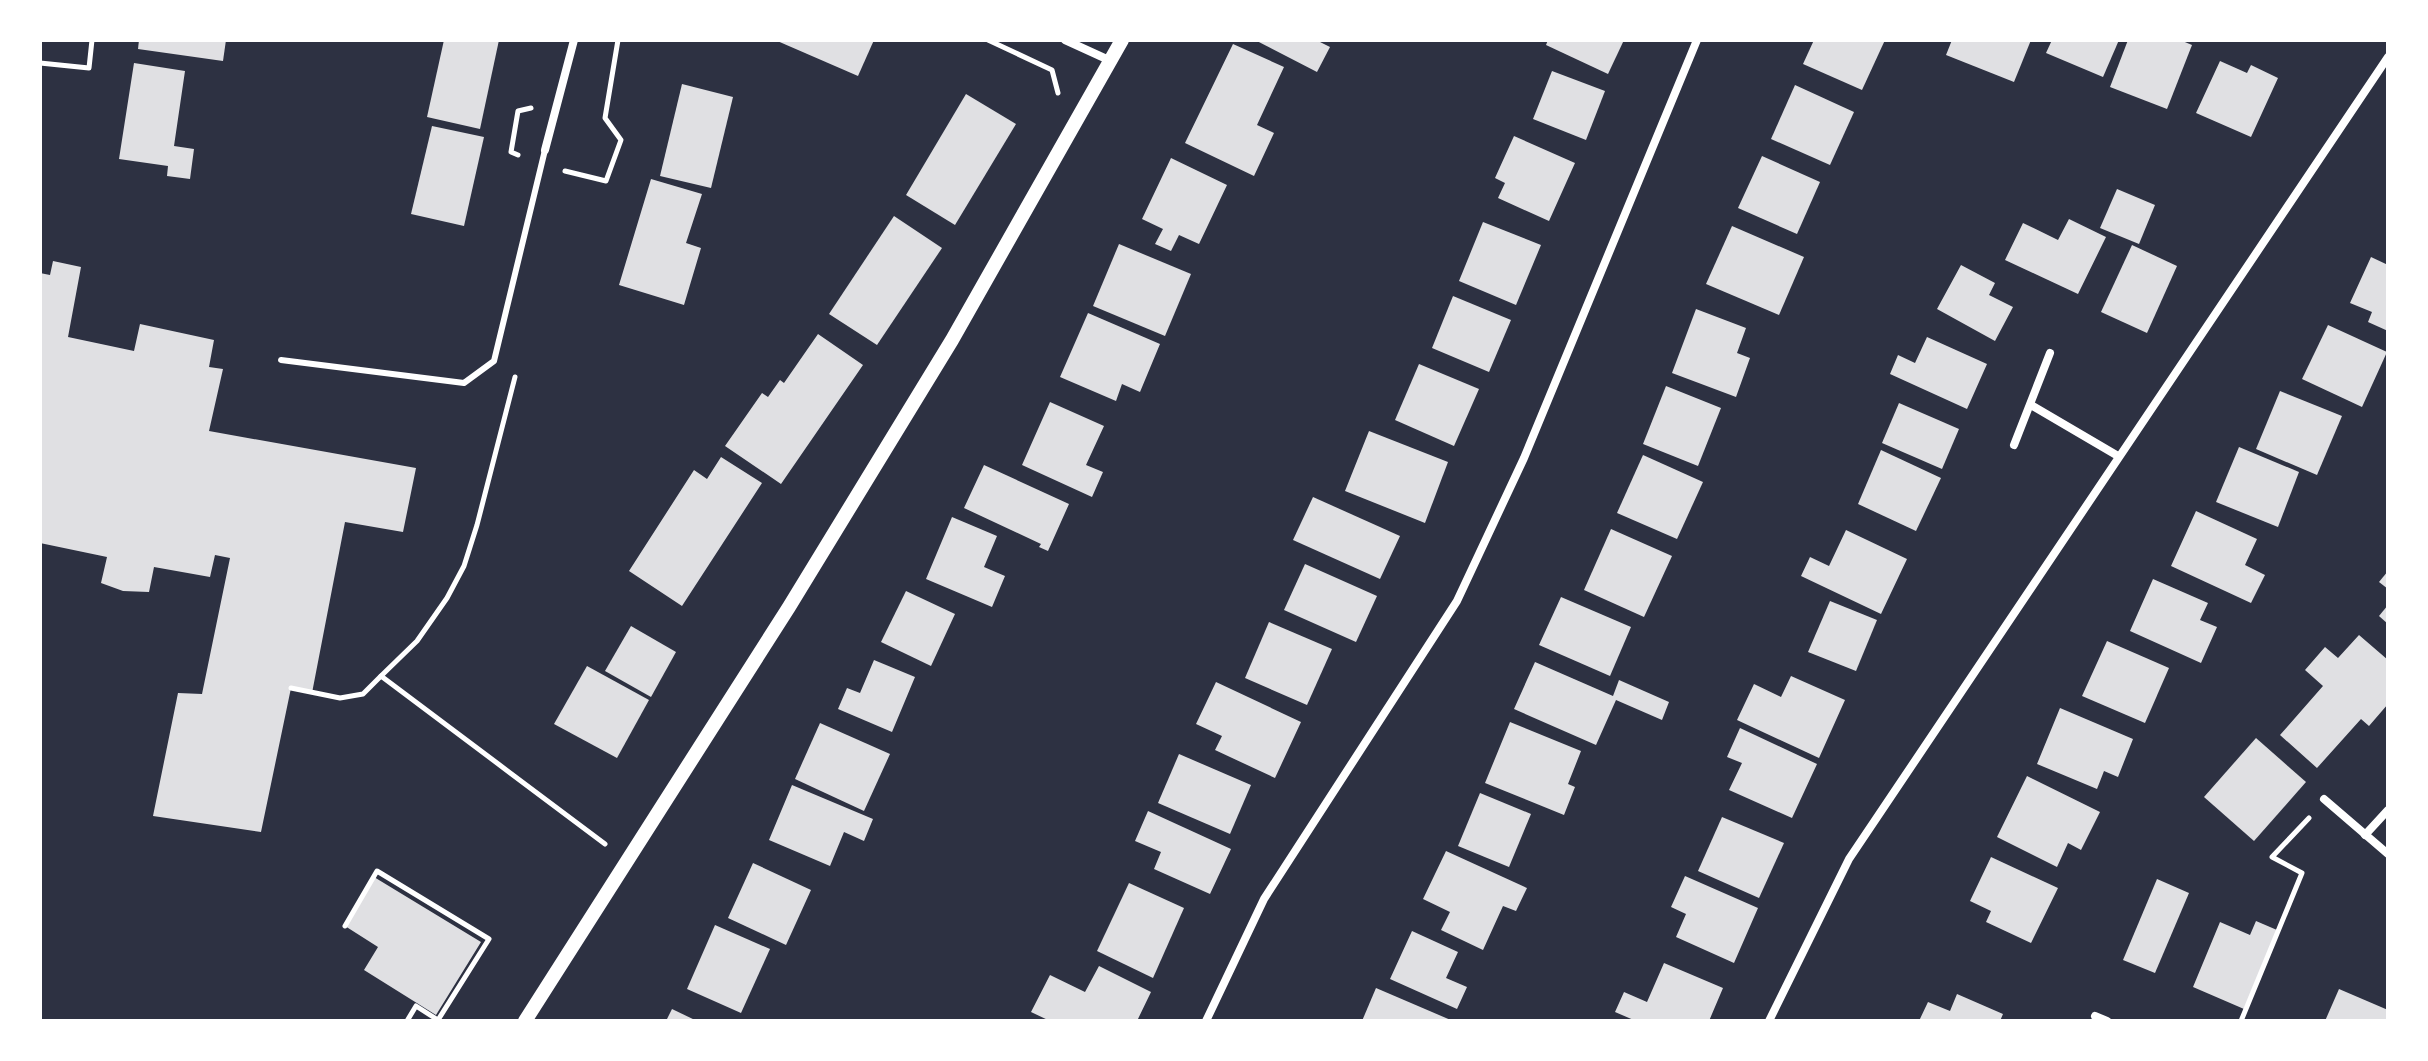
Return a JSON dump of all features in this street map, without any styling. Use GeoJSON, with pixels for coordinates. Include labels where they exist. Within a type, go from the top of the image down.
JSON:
{"type":"FeatureCollection","features":[{"type":"Feature","properties":{"kind":"street"},"geometry":{"type":"LineString","coordinates":[[545,150],[574,40]]}},
{"type":"Feature","properties":{"kind":"street"},"geometry":{"type":"LineString","coordinates":[[1065,40],[1111,61]]}},
{"type":"Feature","properties":{"kind":"street"},"geometry":{"type":"LineString","coordinates":[[525,1021],[846,514],[952,340],[1122,40]]}},
{"type":"Feature","properties":{"kind":"street"},"geometry":{"type":"LineString","coordinates":[[1206,1021],[1264,899],[1457,601],[1524,458],[1697,40]]}},
{"type":"Feature","properties":{"kind":"street"},"geometry":{"type":"LineString","coordinates":[[1769,1021],[1849,859],[2388,57]]}},
{"type":"Feature","properties":{"kind":"street"},"geometry":{"type":"LineString","coordinates":[[2014,445],[2050,353]]}},
{"type":"Feature","properties":{"kind":"street"},"geometry":{"type":"LineString","coordinates":[[2031,405],[2118,456]]}},
{"type":"Feature","properties":{"kind":"street"},"geometry":{"type":"LineString","coordinates":[[2324,799],[2388,854]]}},
{"type":"Feature","properties":{"kind":"street"},"geometry":{"type":"LineString","coordinates":[[2365,835],[2388,810]]}},
{"type":"Feature","properties":{"kind":"street"},"geometry":{"type":"LineString","coordinates":[[2095,1016],[2107,1021]]}},
{"type":"Feature","properties":{"kind":"lane"},"geometry":{"type":"LineString","coordinates":[[281,360],[464,383],[494,361],[545,150]]}},
{"type":"Feature","properties":{"kind":"path"},"geometry":{"type":"LineString","coordinates":[[40,63],[89,68],[92,40]]}},
{"type":"Feature","properties":{"kind":"path"},"geometry":{"type":"LineString","coordinates":[[545,150],[569,163],[563,187]]}},
{"type":"Feature","properties":{"kind":"path"},"geometry":{"type":"LineString","coordinates":[[291,688],[340,698],[363,694],[417,641],[447,598],[464,566],[516,371]]}},
{"type":"Feature","properties":{"kind":"path"},"geometry":{"type":"LineString","coordinates":[[381,676],[612,849]]}},
{"type":"Feature","properties":{"kind":"path"},"geometry":{"type":"LineString","coordinates":[[2241,1021],[2302,873],[2272,857],[2324,799]]}},
{"type":"Feature","properties":{"kind":"path"},"geometry":{"type":"LineString","coordinates":[[345,926],[377,871],[489,939],[438,1020],[416,1006],[407,1021]]}},
{"type":"Feature","properties":{"kind":"building"},"geometry":{"type":"Polygon","coordinates":[[[139,40],[226,40],[223,61],[138,49],[139,40]]]}},
{"type":"Feature","properties":{"kind":"building"},"geometry":{"type":"Polygon","coordinates":[[[444,40],[499,40],[480,129],[427,117],[444,40]]]}},
{"type":"Feature","properties":{"kind":"building"},"geometry":{"type":"Polygon","coordinates":[[[775,40],[874,40],[858,76],[775,40]]]}},
{"type":"Feature","properties":{"kind":"building"},"geometry":{"type":"Polygon","coordinates":[[[1255,40],[1316,40],[1330,47],[1317,72],[1255,40]]]}},
{"type":"Feature","properties":{"kind":"building"},"geometry":{"type":"Polygon","coordinates":[[[1548,40],[1624,40],[1608,74],[1546,45],[1548,40]]]}},
{"type":"Feature","properties":{"kind":"building"},"geometry":{"type":"Polygon","coordinates":[[[1814,40],[1885,40],[1862,90],[1803,64],[1814,40]]]}},
{"type":"Feature","properties":{"kind":"building"},"geometry":{"type":"Polygon","coordinates":[[[1952,40],[2031,40],[2014,82],[1946,55],[1952,40]]]}},
{"type":"Feature","properties":{"kind":"building"},"geometry":{"type":"Polygon","coordinates":[[[2052,40],[2119,40],[2103,77],[2046,53],[2052,40]]]}},
{"type":"Feature","properties":{"kind":"building"},"geometry":{"type":"Polygon","coordinates":[[[2128,40],[2180,40],[2192,45],[2167,109],[2110,87],[2128,40]]]}},
{"type":"Feature","properties":{"kind":"building"},"geometry":{"type":"Polygon","coordinates":[[[1233,44],[1284,67],[1257,125],[1274,133],[1254,176],[1185,143],[1233,44]]]}},
{"type":"Feature","properties":{"kind":"building"},"geometry":{"type":"Polygon","coordinates":[[[2220,61],[2247,73],[2251,65],[2278,78],[2251,137],[2196,113],[2220,61]]]}},
{"type":"Feature","properties":{"kind":"building"},"geometry":{"type":"Polygon","coordinates":[[[134,63],[185,71],[174,146],[194,149],[190,179],[167,176],[168,166],[119,159],[134,63]]]}},
{"type":"Feature","properties":{"kind":"building"},"geometry":{"type":"Polygon","coordinates":[[[1552,71],[1605,91],[1586,140],[1533,119],[1552,71]]]}},
{"type":"Feature","properties":{"kind":"building"},"geometry":{"type":"Polygon","coordinates":[[[682,84],[733,97],[711,188],[660,176],[682,84]]]}},
{"type":"Feature","properties":{"kind":"building"},"geometry":{"type":"Polygon","coordinates":[[[1795,85],[1854,112],[1830,165],[1771,139],[1795,85]]]}},
{"type":"Feature","properties":{"kind":"building"},"geometry":{"type":"Polygon","coordinates":[[[966,94],[1016,124],[955,225],[906,195],[966,94]]]}},
{"type":"Feature","properties":{"kind":"building"},"geometry":{"type":"Polygon","coordinates":[[[432,126],[484,137],[464,226],[411,214],[432,126]]]}},
{"type":"Feature","properties":{"kind":"building"},"geometry":{"type":"Polygon","coordinates":[[[1514,136],[1575,163],[1549,221],[1498,198],[1505,183],[1495,178],[1514,136]]]}},
{"type":"Feature","properties":{"kind":"building"},"geometry":{"type":"Polygon","coordinates":[[[1762,156],[1820,182],[1797,234],[1738,208],[1762,156]]]}},
{"type":"Feature","properties":{"kind":"building"},"geometry":{"type":"Polygon","coordinates":[[[1171,158],[1227,185],[1199,244],[1179,235],[1171,251],[1155,244],[1163,229],[1142,219],[1171,158]]]}},
{"type":"Feature","properties":{"kind":"building"},"geometry":{"type":"Polygon","coordinates":[[[651,179],[702,194],[686,243],[701,248],[684,305],[619,285],[651,179]]]}},
{"type":"Feature","properties":{"kind":"building"},"geometry":{"type":"Polygon","coordinates":[[[2117,189],[2155,205],[2139,244],[2100,228],[2117,189]]]}},
{"type":"Feature","properties":{"kind":"building"},"geometry":{"type":"Polygon","coordinates":[[[894,216],[942,248],[877,345],[829,314],[894,216]]]}},
{"type":"Feature","properties":{"kind":"building"},"geometry":{"type":"Polygon","coordinates":[[[2069,219],[2106,237],[2078,294],[2005,260],[2023,223],[2058,240],[2069,219]]]}},
{"type":"Feature","properties":{"kind":"building"},"geometry":{"type":"Polygon","coordinates":[[[1483,222],[1541,245],[1516,305],[1459,281],[1483,222]]]}},
{"type":"Feature","properties":{"kind":"building"},"geometry":{"type":"Polygon","coordinates":[[[1732,226],[1804,257],[1779,315],[1706,284],[1732,226]]]}},
{"type":"Feature","properties":{"kind":"building"},"geometry":{"type":"Polygon","coordinates":[[[1119,244],[1191,274],[1165,336],[1093,306],[1119,244]]]}},
{"type":"Feature","properties":{"kind":"building"},"geometry":{"type":"Polygon","coordinates":[[[2132,245],[2177,266],[2147,333],[2101,312],[2132,245]]]}},
{"type":"Feature","properties":{"kind":"building"},"geometry":{"type":"Polygon","coordinates":[[[2371,257],[2388,265],[2388,331],[2368,322],[2372,312],[2350,303],[2371,257]]]}},
{"type":"Feature","properties":{"kind":"building"},"geometry":{"type":"Polygon","coordinates":[[[53,261],[81,267],[68,337],[134,351],[140,324],[214,340],[209,367],[223,369],[209,431],[416,468],[403,532],[345,522],[312,693],[291,688],[261,832],[153,816],[178,693],[202,694],[230,558],[215,555],[210,577],[154,567],[149,592],[123,591],[101,583],[107,557],[40,543],[40,273],[50,275],[53,261]]]}},
{"type":"Feature","properties":{"kind":"building"},"geometry":{"type":"Polygon","coordinates":[[[1961,265],[1995,283],[1989,295],[2013,307],[1995,341],[1937,309],[1961,265]]]}},
{"type":"Feature","properties":{"kind":"building"},"geometry":{"type":"Polygon","coordinates":[[[1453,296],[1511,320],[1489,372],[1432,348],[1453,296]]]}},
{"type":"Feature","properties":{"kind":"building"},"geometry":{"type":"Polygon","coordinates":[[[1696,309],[1746,328],[1737,353],[1750,358],[1736,397],[1672,373],[1696,309]]]}},
{"type":"Feature","properties":{"kind":"building"},"geometry":{"type":"Polygon","coordinates":[[[1088,313],[1160,344],[1140,392],[1122,384],[1116,401],[1060,377],[1088,313]]]}},
{"type":"Feature","properties":{"kind":"building"},"geometry":{"type":"Polygon","coordinates":[[[2328,325],[2387,352],[2362,407],[2302,379],[2328,325]]]}},
{"type":"Feature","properties":{"kind":"building"},"geometry":{"type":"Polygon","coordinates":[[[818,334],[863,365],[781,484],[725,446],[762,393],[768,397],[780,380],[784,383],[818,334]]]}},
{"type":"Feature","properties":{"kind":"building"},"geometry":{"type":"Polygon","coordinates":[[[1927,337],[1987,364],[1967,409],[1890,374],[1898,355],[1915,363],[1927,337]]]}},
{"type":"Feature","properties":{"kind":"building"},"geometry":{"type":"Polygon","coordinates":[[[1419,364],[1479,389],[1454,446],[1395,420],[1419,364]]]}},
{"type":"Feature","properties":{"kind":"building"},"geometry":{"type":"Polygon","coordinates":[[[1666,386],[1721,408],[1698,466],[1643,444],[1666,386]]]}},
{"type":"Feature","properties":{"kind":"building"},"geometry":{"type":"Polygon","coordinates":[[[2280,391],[2342,416],[2317,475],[2256,449],[2280,391]]]}},
{"type":"Feature","properties":{"kind":"building"},"geometry":{"type":"Polygon","coordinates":[[[1050,402],[1104,426],[1086,465],[1103,472],[1092,497],[1022,465],[1050,402]]]}},
{"type":"Feature","properties":{"kind":"building"},"geometry":{"type":"Polygon","coordinates":[[[1899,403],[1959,429],[1942,469],[1882,443],[1899,403]]]}},
{"type":"Feature","properties":{"kind":"building"},"geometry":{"type":"Polygon","coordinates":[[[1369,431],[1448,462],[1425,523],[1345,491],[1369,431]]]}},
{"type":"Feature","properties":{"kind":"building"},"geometry":{"type":"Polygon","coordinates":[[[2239,447],[2299,472],[2278,527],[2216,502],[2239,447]]]}},
{"type":"Feature","properties":{"kind":"building"},"geometry":{"type":"Polygon","coordinates":[[[1881,450],[1941,478],[1916,531],[1858,504],[1881,450]]]}},
{"type":"Feature","properties":{"kind":"building"},"geometry":{"type":"Polygon","coordinates":[[[1643,455],[1703,482],[1677,539],[1617,513],[1643,455]]]}},
{"type":"Feature","properties":{"kind":"building"},"geometry":{"type":"Polygon","coordinates":[[[721,457],[762,483],[682,606],[629,571],[694,470],[707,479],[721,457]]]}},
{"type":"Feature","properties":{"kind":"building"},"geometry":{"type":"Polygon","coordinates":[[[984,465],[1069,504],[1048,551],[1039,547],[1041,544],[964,508],[984,465]]]}},
{"type":"Feature","properties":{"kind":"building"},"geometry":{"type":"Polygon","coordinates":[[[1313,497],[1400,536],[1380,579],[1293,540],[1313,497]]]}},
{"type":"Feature","properties":{"kind":"building"},"geometry":{"type":"Polygon","coordinates":[[[2196,511],[2257,539],[2245,565],[2265,575],[2251,603],[2171,566],[2196,511]]]}},
{"type":"Feature","properties":{"kind":"building"},"geometry":{"type":"Polygon","coordinates":[[[952,517],[997,536],[984,567],[1005,576],[992,607],[926,579],[952,517]]]}},
{"type":"Feature","properties":{"kind":"building"},"geometry":{"type":"Polygon","coordinates":[[[1611,529],[1672,556],[1644,617],[1584,590],[1611,529]]]}},
{"type":"Feature","properties":{"kind":"building"},"geometry":{"type":"Polygon","coordinates":[[[1846,530],[1907,559],[1881,614],[1801,576],[1810,557],[1829,566],[1846,530]]]}},
{"type":"Feature","properties":{"kind":"building"},"geometry":{"type":"Polygon","coordinates":[[[1305,564],[1377,596],[1356,642],[1284,610],[1305,564]]]}},
{"type":"Feature","properties":{"kind":"building"},"geometry":{"type":"Polygon","coordinates":[[[2388,571],[2388,589],[2379,582],[2388,571]]]}},
{"type":"Feature","properties":{"kind":"building"},"geometry":{"type":"Polygon","coordinates":[[[2153,579],[2208,603],[2200,620],[2217,627],[2201,663],[2130,631],[2153,579]]]}},
{"type":"Feature","properties":{"kind":"building"},"geometry":{"type":"Polygon","coordinates":[[[906,591],[955,614],[931,666],[881,642],[906,591]]]}},
{"type":"Feature","properties":{"kind":"building"},"geometry":{"type":"Polygon","coordinates":[[[1561,597],[1631,627],[1610,676],[1539,645],[1561,597]]]}},
{"type":"Feature","properties":{"kind":"building"},"geometry":{"type":"Polygon","coordinates":[[[1830,601],[1877,620],[1856,671],[1808,652],[1830,601]]]}},
{"type":"Feature","properties":{"kind":"building"},"geometry":{"type":"Polygon","coordinates":[[[2388,605],[2388,624],[2379,616],[2388,605]]]}},
{"type":"Feature","properties":{"kind":"building"},"geometry":{"type":"Polygon","coordinates":[[[1269,622],[1332,649],[1307,705],[1245,678],[1269,622]]]}},
{"type":"Feature","properties":{"kind":"building"},"geometry":{"type":"Polygon","coordinates":[[[631,626],[676,652],[651,697],[605,671],[631,626]]]}},
{"type":"Feature","properties":{"kind":"building"},"geometry":{"type":"Polygon","coordinates":[[[2359,635],[2388,660],[2388,704],[2369,726],[2361,719],[2317,768],[2280,735],[2323,686],[2305,670],[2325,647],[2338,658],[2359,635]]]}},
{"type":"Feature","properties":{"kind":"building"},"geometry":{"type":"Polygon","coordinates":[[[2107,641],[2169,668],[2145,723],[2082,696],[2107,641]]]}},
{"type":"Feature","properties":{"kind":"building"},"geometry":{"type":"Polygon","coordinates":[[[874,660],[915,677],[892,732],[838,709],[847,688],[860,693],[874,660]]]}},
{"type":"Feature","properties":{"kind":"building"},"geometry":{"type":"Polygon","coordinates":[[[1535,662],[1613,696],[1619,680],[1669,702],[1662,720],[1616,700],[1596,745],[1514,709],[1535,662]]]}},
{"type":"Feature","properties":{"kind":"building"},"geometry":{"type":"Polygon","coordinates":[[[587,666],[649,700],[617,758],[554,724],[587,666]]]}},
{"type":"Feature","properties":{"kind":"building"},"geometry":{"type":"Polygon","coordinates":[[[1791,676],[1845,700],[1819,758],[1737,720],[1754,684],[1781,697],[1791,676]]]}},
{"type":"Feature","properties":{"kind":"building"},"geometry":{"type":"Polygon","coordinates":[[[1216,682],[1301,722],[1275,778],[1215,750],[1222,736],[1196,724],[1216,682]]]}},
{"type":"Feature","properties":{"kind":"building"},"geometry":{"type":"Polygon","coordinates":[[[2060,708],[2133,739],[2118,777],[2104,771],[2097,789],[2037,764],[2060,708]]]}},
{"type":"Feature","properties":{"kind":"building"},"geometry":{"type":"Polygon","coordinates":[[[1510,722],[1581,751],[1568,784],[1575,787],[1564,815],[1485,783],[1510,722]]]}},
{"type":"Feature","properties":{"kind":"building"},"geometry":{"type":"Polygon","coordinates":[[[820,723],[890,754],[864,811],[795,779],[820,723]]]}},
{"type":"Feature","properties":{"kind":"building"},"geometry":{"type":"Polygon","coordinates":[[[1740,728],[1817,764],[1792,818],[1729,790],[1742,763],[1727,757],[1740,728]]]}},
{"type":"Feature","properties":{"kind":"building"},"geometry":{"type":"Polygon","coordinates":[[[2256,738],[2306,782],[2254,841],[2204,797],[2256,738]]]}},
{"type":"Feature","properties":{"kind":"building"},"geometry":{"type":"Polygon","coordinates":[[[1179,754],[1251,785],[1230,834],[1158,803],[1179,754]]]}},
{"type":"Feature","properties":{"kind":"building"},"geometry":{"type":"Polygon","coordinates":[[[2027,776],[2100,812],[2081,850],[2068,843],[2057,867],[1997,837],[2027,776]]]}},
{"type":"Feature","properties":{"kind":"building"},"geometry":{"type":"Polygon","coordinates":[[[792,785],[873,819],[864,841],[844,832],[830,866],[769,840],[792,785]]]}},
{"type":"Feature","properties":{"kind":"building"},"geometry":{"type":"Polygon","coordinates":[[[1480,793],[1531,814],[1509,867],[1458,846],[1480,793]]]}},
{"type":"Feature","properties":{"kind":"building"},"geometry":{"type":"Polygon","coordinates":[[[1148,811],[1231,849],[1210,894],[1154,869],[1161,852],[1135,841],[1148,811]]]}},
{"type":"Feature","properties":{"kind":"building"},"geometry":{"type":"Polygon","coordinates":[[[1722,817],[1784,843],[1759,898],[1698,871],[1722,817]]]}},
{"type":"Feature","properties":{"kind":"building"},"geometry":{"type":"Polygon","coordinates":[[[1446,851],[1527,888],[1516,911],[1503,906],[1483,950],[1441,930],[1450,912],[1423,899],[1446,851]]]}},
{"type":"Feature","properties":{"kind":"building"},"geometry":{"type":"Polygon","coordinates":[[[1991,857],[2058,888],[2031,943],[1986,922],[1991,911],[1970,901],[1991,857]]]}},
{"type":"Feature","properties":{"kind":"building"},"geometry":{"type":"Polygon","coordinates":[[[753,863],[811,890],[786,945],[728,918],[753,863]]]}},
{"type":"Feature","properties":{"kind":"building"},"geometry":{"type":"Polygon","coordinates":[[[1685,876],[1758,908],[1734,963],[1676,937],[1686,914],[1671,907],[1685,876]]]}},
{"type":"Feature","properties":{"kind":"building"},"geometry":{"type":"Polygon","coordinates":[[[374,877],[481,942],[436,1015],[364,970],[378,947],[345,926],[374,877]]]}},
{"type":"Feature","properties":{"kind":"building"},"geometry":{"type":"Polygon","coordinates":[[[2157,879],[2189,893],[2155,973],[2123,960],[2157,879]]]}},
{"type":"Feature","properties":{"kind":"building"},"geometry":{"type":"Polygon","coordinates":[[[1129,883],[1184,908],[1153,978],[1097,951],[1129,883]]]}},
{"type":"Feature","properties":{"kind":"building"},"geometry":{"type":"Polygon","coordinates":[[[2256,921],[2277,930],[2244,1009],[2193,987],[2220,922],[2250,935],[2256,921]]]}},
{"type":"Feature","properties":{"kind":"building"},"geometry":{"type":"Polygon","coordinates":[[[715,925],[770,949],[741,1013],[687,989],[715,925]]]}},
{"type":"Feature","properties":{"kind":"building"},"geometry":{"type":"Polygon","coordinates":[[[1412,931],[1458,952],[1446,978],[1467,987],[1457,1009],[1390,979],[1412,931]]]}},
{"type":"Feature","properties":{"kind":"building"},"geometry":{"type":"Polygon","coordinates":[[[1664,963],[1723,988],[1709,1021],[1636,1021],[1615,1012],[1624,992],[1647,1002],[1664,963]]]}},
{"type":"Feature","properties":{"kind":"building"},"geometry":{"type":"Polygon","coordinates":[[[1099,966],[1151,992],[1137,1021],[1050,1021],[1031,1012],[1050,975],[1085,992],[1099,966]]]}},
{"type":"Feature","properties":{"kind":"building"},"geometry":{"type":"Polygon","coordinates":[[[1376,988],[1453,1021],[1362,1021],[1376,988]]]}},
{"type":"Feature","properties":{"kind":"building"},"geometry":{"type":"Polygon","coordinates":[[[2339,989],[2388,1010],[2388,1021],[2325,1021],[2339,989]]]}},
{"type":"Feature","properties":{"kind":"building"},"geometry":{"type":"Polygon","coordinates":[[[1957,994],[2003,1014],[2000,1021],[1919,1021],[1928,1002],[1950,1011],[1957,994]]]}},
{"type":"Feature","properties":{"kind":"building"},"geometry":{"type":"Polygon","coordinates":[[[672,1009],[697,1021],[666,1021],[672,1009]]]}}]}
